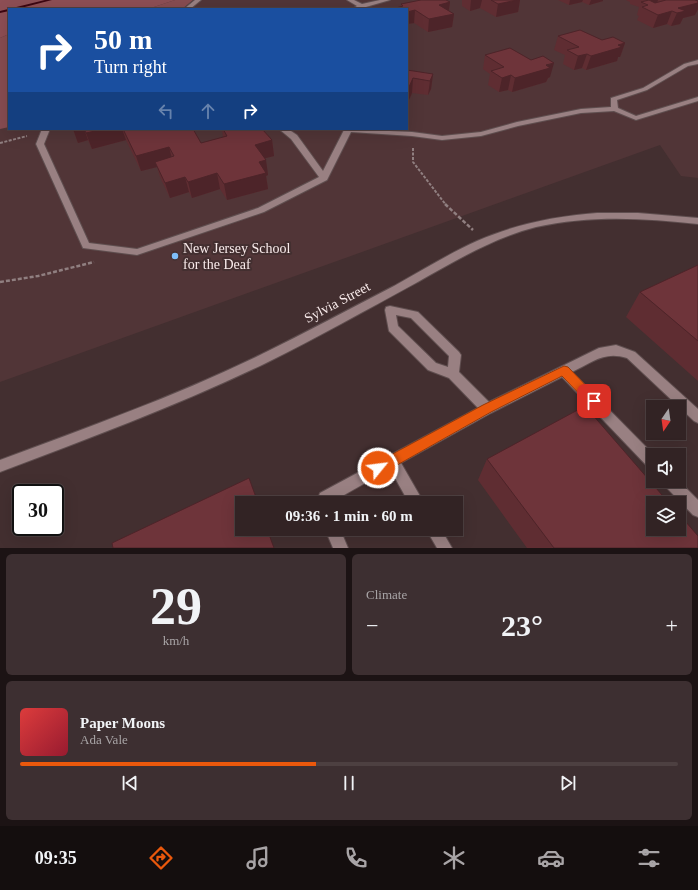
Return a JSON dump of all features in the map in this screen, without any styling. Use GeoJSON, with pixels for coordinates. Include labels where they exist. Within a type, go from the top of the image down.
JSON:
{"type":"FeatureCollection","features":[{"type":"Feature","properties":{"kind":"street"},"geometry":{"type":"LineString","coordinates":[[188,8],[198,0]]}},
{"type":"Feature","properties":{"kind":"street"},"geometry":{"type":"LineString","coordinates":[[350,0],[358,8],[387,0]]}},
{"type":"Feature","properties":{"kind":"street"},"geometry":{"type":"LineString","coordinates":[[615,108],[613,99],[645,89],[686,65],[698,62]]}},
{"type":"Feature","properties":{"kind":"street"},"geometry":{"type":"LineString","coordinates":[[45,130],[40,144],[86,246],[137,252],[261,210],[324,178],[348,130],[412,134],[442,138],[481,134],[517,124],[581,111],[615,108],[636,118],[698,99]]}},
{"type":"Feature","properties":{"kind":"street"},"geometry":{"type":"LineString","coordinates":[[284,130],[294,137],[324,178]]}},
{"type":"Feature","properties":{"kind":"street","name":"Sylvia Street"},"geometry":{"type":"LineString","coordinates":[[0,466],[113,425],[192,392],[276,351],[479,244],[508,232],[537,224],[573,218],[606,216],[641,216],[698,221]]}},
{"type":"Feature","properties":{"kind":"street"},"geometry":{"type":"LineString","coordinates":[[378,298],[390,310],[414,315],[455,355],[453,374]]}},
{"type":"Feature","properties":{"kind":"street"},"geometry":{"type":"LineString","coordinates":[[390,310],[393,328],[432,367],[453,374],[487,409]]}},
{"type":"Feature","properties":{"kind":"street"},"geometry":{"type":"LineString","coordinates":[[329,496],[487,409],[603,351],[616,350],[631,355],[698,417]]}},
{"type":"Feature","properties":{"kind":"street"},"geometry":{"type":"LineString","coordinates":[[564,371],[646,456]]}},
{"type":"Feature","properties":{"kind":"street"},"geometry":{"type":"LineString","coordinates":[[392,461],[413,496]]}},
{"type":"Feature","properties":{"kind":"street"},"geometry":{"type":"LineString","coordinates":[[677,488],[698,510]]}},
{"type":"Feature","properties":{"kind":"street"},"geometry":{"type":"LineString","coordinates":[[335,536],[341,548]]}},
{"type":"Feature","properties":{"kind":"street"},"geometry":{"type":"LineString","coordinates":[[437,536],[445,548]]}},
{"type":"Feature","properties":{"kind":"path"},"geometry":{"type":"LineString","coordinates":[[0,143],[45,130]]}},
{"type":"Feature","properties":{"kind":"path"},"geometry":{"type":"LineString","coordinates":[[412,134],[413,162],[443,202],[472,228],[479,244]]}},
{"type":"Feature","properties":{"kind":"path"},"geometry":{"type":"LineString","coordinates":[[0,282],[38,276],[99,261]]}},
{"type":"Feature","properties":{"kind":"shaded area","name":"New Jersey School for the Deaf"},"geometry":{"type":"Polygon","coordinates":[[[0,0],[698,0],[698,178],[681,176],[660,145],[0,382],[0,0]]]}},
{"type":"Feature","properties":{"kind":"shaded area"},"geometry":{"type":"Polygon","coordinates":[[[0,0],[175,0],[151,8],[8,8],[8,34],[0,38],[0,0]]]}},
{"type":"Feature","properties":{"kind":"shaded area"},"geometry":{"type":"Polygon","coordinates":[[[175,0],[193,0],[183,8],[151,8],[175,0]]]}},
{"type":"Feature","properties":{"kind":"shaded area"},"geometry":{"type":"Polygon","coordinates":[[[8,34],[8,127],[0,129],[0,38],[8,34]]]}},
{"type":"Feature","properties":{"kind":"building"},"geometry":{"type":"Polygon","coordinates":[[[421,0],[446,0],[450,2],[439,5],[454,14],[429,19],[415,10],[408,12],[408,8],[396,8],[403,6],[401,4],[421,0]]]}},
{"type":"Feature","properties":{"kind":"building"},"geometry":{"type":"Polygon","coordinates":[[[491,0],[517,0],[498,4],[491,0]]]}},
{"type":"Feature","properties":{"kind":"building"},"geometry":{"type":"Polygon","coordinates":[[[649,0],[655,3],[666,0],[695,0],[698,1],[698,3],[678,8],[686,11],[677,13],[672,11],[658,15],[642,7],[648,5],[641,2],[649,0]]]}},
{"type":"Feature","properties":{"kind":"building"},"geometry":{"type":"Polygon","coordinates":[[[580,30],[602,40],[613,37],[625,43],[618,45],[622,47],[591,56],[587,54],[578,56],[567,50],[579,47],[558,36],[580,30]]]}},
{"type":"Feature","properties":{"kind":"building"},"geometry":{"type":"Polygon","coordinates":[[[510,48],[531,60],[543,56],[554,63],[546,65],[550,68],[515,78],[511,75],[502,78],[491,71],[504,67],[485,55],[510,48]]]}},
{"type":"Feature","properties":{"kind":"building"},"geometry":{"type":"Polygon","coordinates":[[[408,70],[433,74],[430,81],[413,78],[409,87],[408,70]]]}},
{"type":"Feature","properties":{"kind":"building"},"geometry":{"type":"Polygon","coordinates":[[[84,130],[100,130],[86,133],[84,130]]]}},
{"type":"Feature","properties":{"kind":"building"},"geometry":{"type":"Polygon","coordinates":[[[123,130],[194,130],[201,143],[227,136],[224,130],[263,130],[272,140],[255,145],[266,160],[259,162],[266,173],[224,184],[217,173],[188,182],[185,177],[165,183],[155,162],[174,156],[169,147],[136,156],[123,130]]]}},
{"type":"Feature","properties":{"kind":"building"},"geometry":{"type":"Polygon","coordinates":[[[698,265],[698,341],[640,292],[698,265]]]}},
{"type":"Feature","properties":{"kind":"building"},"geometry":{"type":"Polygon","coordinates":[[[585,406],[646,476],[646,488],[656,488],[663,496],[646,496],[646,536],[686,536],[686,522],[698,536],[698,548],[554,548],[487,459],[585,406]]]}},
{"type":"Feature","properties":{"kind":"building"},"geometry":{"type":"Polygon","coordinates":[[[249,478],[255,496],[235,496],[235,536],[270,536],[274,548],[113,548],[112,543],[249,478]]]}},
{"type":"Feature","properties":{"kind":"waterway"},"geometry":{"type":"LineString","coordinates":[[17,8],[50,0]]}},
{"type":"Feature","properties":{"kind":"waterway"},"geometry":{"type":"LineString","coordinates":[[0,12],[8,10]]}},
{"type":"Feature","properties":{"kind":"place","name":"New Jersey School for the Deaf"},"geometry":{"type":"Point","coordinates":[175,256]}},
{"type":"Feature","properties":{"kind":"route"},"geometry":{"type":"LineString","coordinates":[[378,468],[487,409],[564,371],[594,401]]}}]}
